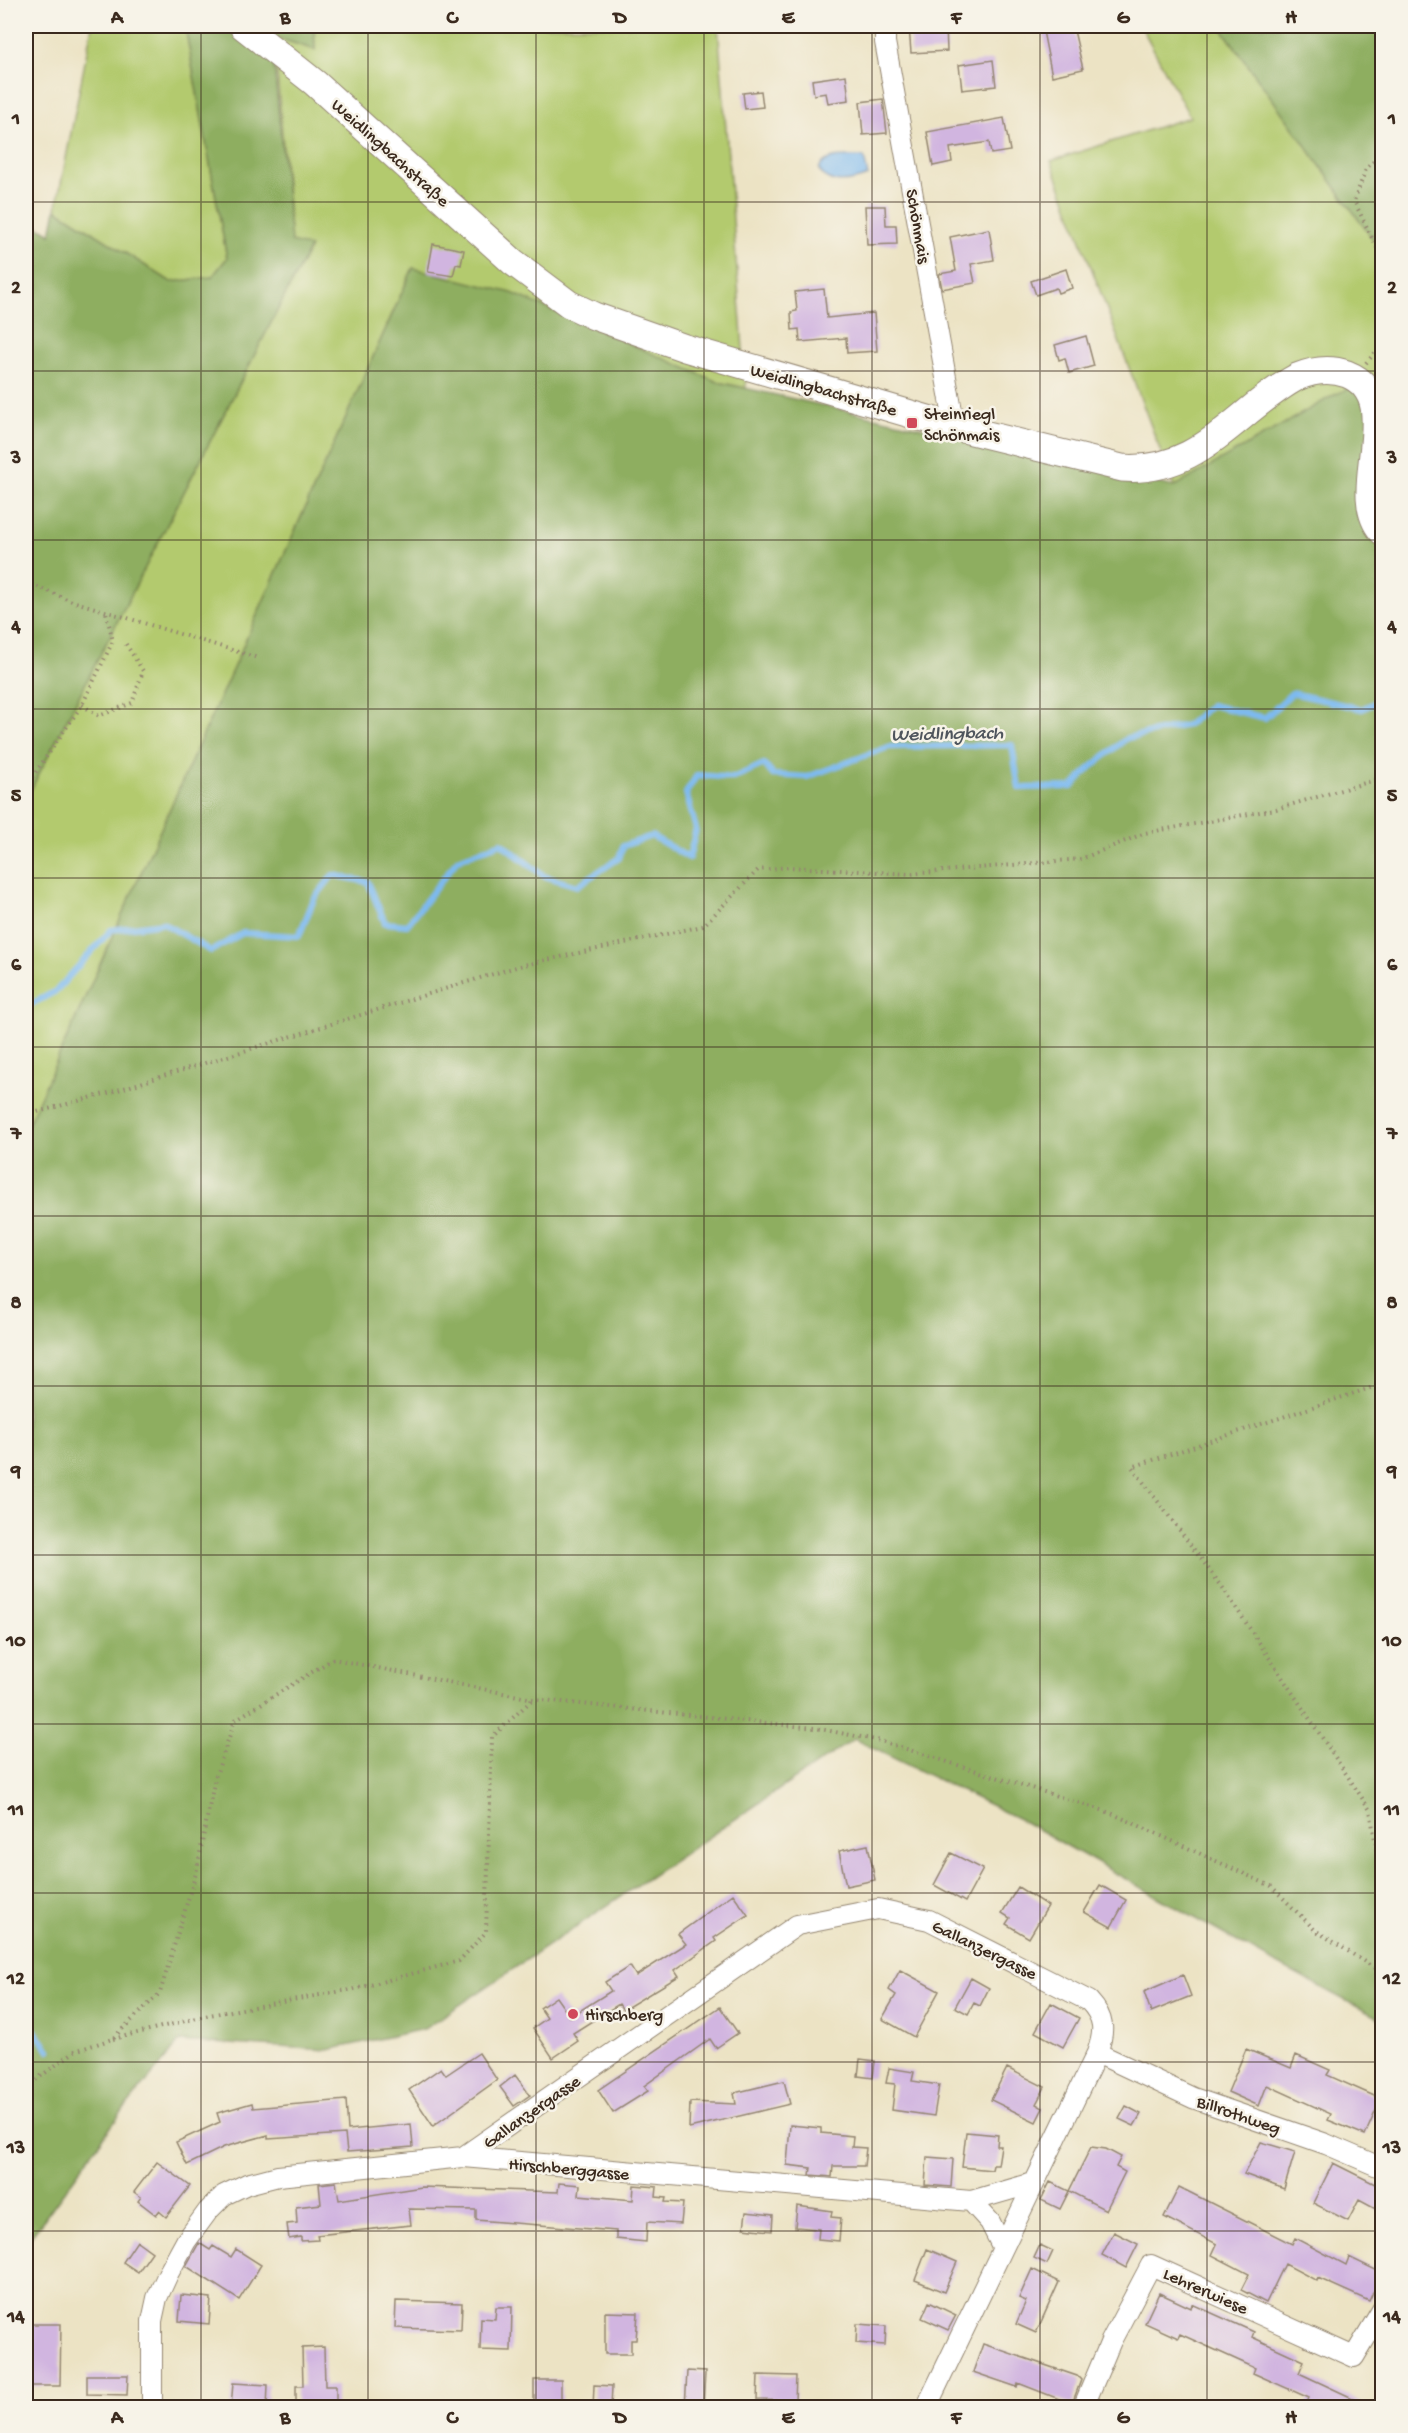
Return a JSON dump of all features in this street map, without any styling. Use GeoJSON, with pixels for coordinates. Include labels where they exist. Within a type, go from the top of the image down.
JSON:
{"type":"FeatureCollection","features":[{"type":"Feature","properties":{"kind":"main road","name":"Weidlingbachstraße"},"geometry":{"type":"LineString","coordinates":[[243,26],[315,83],[506,256],[546,289],[569,304],[604,320],[685,348],[955,427],[1122,468],[1145,470],[1166,466],[1193,453],[1297,377],[1318,370],[1344,373],[1360,381],[1372,397],[1375,408],[1376,437],[1371,482],[1375,516],[1383,531]]}},
{"type":"Feature","properties":{"kind":"street","name":"Schönmais"},"geometry":{"type":"LineString","coordinates":[[885,26],[885,42],[955,427]]}},
{"type":"Feature","properties":{"kind":"street","name":"Gallanzergasse"},"geometry":{"type":"LineString","coordinates":[[463,2157],[797,1925],[878,1909],[929,1920],[1089,2001],[1102,2020],[1104,2032],[1097,2053],[926,2408]]}},
{"type":"Feature","properties":{"kind":"street","name":"Billrothweg"},"geometry":{"type":"LineString","coordinates":[[1097,2053],[1193,2098],[1326,2144],[1383,2168]]}},
{"type":"Feature","properties":{"kind":"street","name":"Hirschberggasse"},"geometry":{"type":"LineString","coordinates":[[152,2408],[152,2321],[157,2298],[186,2241],[208,2211],[224,2195],[248,2184],[278,2176],[463,2157],[971,2201],[1033,2183]]}},
{"type":"Feature","properties":{"kind":"street"},"geometry":{"type":"LineString","coordinates":[[971,2201],[990,2223],[1004,2248]]}},
{"type":"Feature","properties":{"kind":"street","name":"Lehrerwiese"},"geometry":{"type":"LineString","coordinates":[[1083,2408],[1111,2341],[1151,2265],[1354,2357],[1383,2310]]}},
{"type":"Feature","properties":{"kind":"path"},"geometry":{"type":"LineString","coordinates":[[1383,153],[1366,169],[1354,201],[1383,258]]}},
{"type":"Feature","properties":{"kind":"path"},"geometry":{"type":"LineString","coordinates":[[26,582],[72,601],[258,658]]}},
{"type":"Feature","properties":{"kind":"path"},"geometry":{"type":"LineString","coordinates":[[26,794],[32,779],[82,705],[113,641],[106,612]]}},
{"type":"Feature","properties":{"kind":"path"},"geometry":{"type":"LineString","coordinates":[[82,705],[99,716],[132,703],[143,671],[124,641]]}},
{"type":"Feature","properties":{"kind":"path"},"geometry":{"type":"LineString","coordinates":[[26,1115],[108,1093],[519,966],[703,926],[758,870],[789,867],[910,874],[1081,859],[1145,833],[1276,809],[1383,778]]}},
{"type":"Feature","properties":{"kind":"path"},"geometry":{"type":"LineString","coordinates":[[1383,1384],[1132,1467],[1223,1588],[1370,1810],[1383,1883]]}},
{"type":"Feature","properties":{"kind":"path"},"geometry":{"type":"LineString","coordinates":[[112,2039],[160,1993],[196,1873],[215,1778],[236,1720],[333,1659],[533,1699],[815,1728],[881,1740],[1111,1813],[1271,1886],[1315,1930],[1383,1973]]}},
{"type":"Feature","properties":{"kind":"path"},"geometry":{"type":"LineString","coordinates":[[26,2087],[75,2051],[112,2039],[209,2015],[359,1988],[459,1961],[486,1932],[492,1737],[533,1699]]}},
{"type":"Feature","properties":{"kind":"green space"},"geometry":{"type":"Polygon","coordinates":[[[92,26],[185,26],[227,258],[212,277],[171,282],[56,209],[92,26]]]}},
{"type":"Feature","properties":{"kind":"green space"},"geometry":{"type":"Polygon","coordinates":[[[185,26],[314,26],[315,50],[275,37],[274,64],[291,242],[310,247],[26,799],[26,220],[51,234],[56,209],[171,282],[212,277],[227,258],[185,26]]]}},
{"type":"Feature","properties":{"kind":"green space"},"geometry":{"type":"Polygon","coordinates":[[[314,26],[718,26],[746,388],[718,382],[413,268],[26,1129],[26,799],[310,247],[291,243],[274,37],[315,50],[314,26]]]}},
{"type":"Feature","properties":{"kind":"green space"},"geometry":{"type":"Polygon","coordinates":[[[1141,26],[1220,26],[1382,252],[1382,381],[1174,487],[1051,161],[1190,117],[1141,26]]]}},
{"type":"Feature","properties":{"kind":"green space"},"geometry":{"type":"Polygon","coordinates":[[[1220,26],[1382,26],[1382,252],[1220,26]]]}},
{"type":"Feature","properties":{"kind":"green space"},"geometry":{"type":"Polygon","coordinates":[[[413,268],[512,293],[718,382],[1079,463],[1174,487],[1334,395],[1382,374],[1382,2020],[1266,1958],[1023,1821],[854,1739],[424,2029],[328,2050],[180,2041],[121,2113],[26,2244],[26,1129],[413,268]]]}},
{"type":"Feature","properties":{"kind":"water"},"geometry":{"type":"Polygon","coordinates":[[[864,157],[868,176],[862,178],[835,181],[823,175],[819,170],[821,165],[831,159],[864,157]]]}},
{"type":"Feature","properties":{"kind":"building"},"geometry":{"type":"Polygon","coordinates":[[[909,26],[946,26],[947,51],[911,53],[909,26]]]}},
{"type":"Feature","properties":{"kind":"building"},"geometry":{"type":"Polygon","coordinates":[[[1042,26],[1073,26],[1083,69],[1052,76],[1042,26]]]}},
{"type":"Feature","properties":{"kind":"building"},"geometry":{"type":"Polygon","coordinates":[[[993,60],[996,86],[962,90],[959,65],[993,60]]]}},
{"type":"Feature","properties":{"kind":"building"},"geometry":{"type":"Polygon","coordinates":[[[846,75],[849,100],[828,103],[826,93],[814,95],[812,80],[846,75]]]}},
{"type":"Feature","properties":{"kind":"building"},"geometry":{"type":"Polygon","coordinates":[[[761,91],[763,107],[745,109],[743,93],[761,91]]]}},
{"type":"Feature","properties":{"kind":"building"},"geometry":{"type":"Polygon","coordinates":[[[883,99],[887,133],[863,135],[860,102],[883,99]]]}},
{"type":"Feature","properties":{"kind":"building"},"geometry":{"type":"Polygon","coordinates":[[[1004,118],[1010,151],[991,154],[989,142],[950,148],[952,162],[933,166],[927,132],[1004,118]]]}},
{"type":"Feature","properties":{"kind":"building"},"geometry":{"type":"Polygon","coordinates":[[[865,206],[885,206],[886,225],[896,225],[897,244],[867,245],[865,206]]]}},
{"type":"Feature","properties":{"kind":"building"},"geometry":{"type":"Polygon","coordinates":[[[989,229],[994,260],[971,264],[975,283],[942,289],[939,274],[956,271],[950,237],[989,229]]]}},
{"type":"Feature","properties":{"kind":"building"},"geometry":{"type":"Polygon","coordinates":[[[433,244],[464,250],[461,265],[456,264],[453,276],[428,272],[433,244]]]}},
{"type":"Feature","properties":{"kind":"building"},"geometry":{"type":"Polygon","coordinates":[[[1066,269],[1072,288],[1058,293],[1056,288],[1036,295],[1031,281],[1066,269]]]}},
{"type":"Feature","properties":{"kind":"building"},"geometry":{"type":"Polygon","coordinates":[[[824,289],[827,318],[874,313],[877,351],[847,353],[846,338],[800,342],[799,329],[792,330],[791,312],[797,311],[795,292],[824,289]]]}},
{"type":"Feature","properties":{"kind":"building"},"geometry":{"type":"Polygon","coordinates":[[[1086,336],[1094,366],[1069,373],[1065,358],[1059,360],[1055,345],[1086,336]]]}},
{"type":"Feature","properties":{"kind":"building"},"geometry":{"type":"Polygon","coordinates":[[[868,1845],[875,1880],[846,1886],[839,1851],[868,1845]]]}},
{"type":"Feature","properties":{"kind":"building"},"geometry":{"type":"Polygon","coordinates":[[[951,1853],[983,1869],[965,1902],[934,1885],[951,1853]]]}},
{"type":"Feature","properties":{"kind":"building"},"geometry":{"type":"Polygon","coordinates":[[[1100,1885],[1126,1900],[1111,1927],[1084,1912],[1100,1885]]]}},
{"type":"Feature","properties":{"kind":"building"},"geometry":{"type":"Polygon","coordinates":[[[1018,1887],[1048,1906],[1029,1938],[1006,1924],[1010,1918],[1002,1913],[1018,1887]]]}},
{"type":"Feature","properties":{"kind":"building"},"geometry":{"type":"Polygon","coordinates":[[[733,1894],[748,1915],[714,1938],[716,1941],[675,1970],[679,1976],[623,2010],[619,2004],[573,2033],[578,2041],[553,2058],[533,2028],[547,2018],[540,2008],[556,1997],[570,2017],[611,1991],[605,1982],[630,1966],[636,1976],[686,1944],[678,1934],[733,1894]]]}},
{"type":"Feature","properties":{"kind":"building"},"geometry":{"type":"Polygon","coordinates":[[[900,1970],[939,1991],[914,2037],[882,2019],[896,1995],[889,1990],[900,1970]]]}},
{"type":"Feature","properties":{"kind":"building"},"geometry":{"type":"Polygon","coordinates":[[[1183,1975],[1191,1996],[1151,2012],[1144,1992],[1183,1975]]]}},
{"type":"Feature","properties":{"kind":"building"},"geometry":{"type":"Polygon","coordinates":[[[971,1978],[989,1988],[980,2006],[974,2003],[968,2014],[955,2007],[971,1978]]]}},
{"type":"Feature","properties":{"kind":"building"},"geometry":{"type":"Polygon","coordinates":[[[1051,2003],[1079,2018],[1063,2047],[1035,2032],[1051,2003]]]}},
{"type":"Feature","properties":{"kind":"building"},"geometry":{"type":"Polygon","coordinates":[[[720,2007],[738,2033],[716,2048],[710,2039],[644,2086],[648,2091],[613,2113],[598,2090],[720,2007]]]}},
{"type":"Feature","properties":{"kind":"building"},"geometry":{"type":"Polygon","coordinates":[[[1246,2049],[1291,2068],[1296,2055],[1330,2070],[1327,2075],[1381,2099],[1365,2135],[1328,2120],[1331,2114],[1267,2085],[1259,2106],[1228,2092],[1246,2049]]]}},
{"type":"Feature","properties":{"kind":"building"},"geometry":{"type":"Polygon","coordinates":[[[479,2053],[497,2080],[433,2126],[409,2090],[441,2068],[446,2075],[479,2053]]]}},
{"type":"Feature","properties":{"kind":"building"},"geometry":{"type":"Polygon","coordinates":[[[860,2059],[875,2061],[873,2078],[858,2076],[860,2059]]]}},
{"type":"Feature","properties":{"kind":"building"},"geometry":{"type":"Polygon","coordinates":[[[889,2068],[914,2072],[912,2081],[939,2085],[934,2116],[892,2110],[895,2084],[886,2083],[889,2068]]]}},
{"type":"Feature","properties":{"kind":"building"},"geometry":{"type":"Polygon","coordinates":[[[1007,2068],[1045,2087],[1036,2104],[1043,2108],[1036,2122],[991,2100],[1007,2068]]]}},
{"type":"Feature","properties":{"kind":"building"},"geometry":{"type":"Polygon","coordinates":[[[515,2075],[530,2095],[514,2106],[500,2087],[515,2075]]]}},
{"type":"Feature","properties":{"kind":"building"},"geometry":{"type":"Polygon","coordinates":[[[784,2081],[790,2104],[689,2128],[690,2102],[736,2104],[734,2093],[784,2081]]]}},
{"type":"Feature","properties":{"kind":"building"},"geometry":{"type":"Polygon","coordinates":[[[346,2100],[348,2130],[411,2124],[413,2147],[347,2152],[345,2134],[268,2139],[268,2135],[224,2147],[187,2165],[176,2142],[220,2122],[217,2113],[252,2103],[253,2108],[346,2100]]]}},
{"type":"Feature","properties":{"kind":"building"},"geometry":{"type":"Polygon","coordinates":[[[1126,2106],[1141,2114],[1134,2126],[1119,2119],[1126,2106]]]}},
{"type":"Feature","properties":{"kind":"building"},"geometry":{"type":"Polygon","coordinates":[[[790,2125],[821,2128],[821,2133],[853,2136],[852,2147],[866,2148],[864,2166],[833,2166],[832,2177],[810,2175],[811,2168],[787,2165],[790,2125]]]}},
{"type":"Feature","properties":{"kind":"building"},"geometry":{"type":"Polygon","coordinates":[[[966,2132],[998,2135],[997,2146],[1001,2146],[998,2165],[993,2165],[992,2170],[962,2167],[966,2132]]]}},
{"type":"Feature","properties":{"kind":"building"},"geometry":{"type":"Polygon","coordinates":[[[1261,2142],[1295,2152],[1284,2189],[1244,2174],[1261,2142]]]}},
{"type":"Feature","properties":{"kind":"building"},"geometry":{"type":"Polygon","coordinates":[[[1091,2147],[1106,2149],[1121,2157],[1116,2167],[1125,2172],[1106,2210],[1069,2191],[1091,2147]]]}},
{"type":"Feature","properties":{"kind":"building"},"geometry":{"type":"Polygon","coordinates":[[[927,2157],[953,2159],[951,2187],[925,2185],[927,2157]]]}},
{"type":"Feature","properties":{"kind":"building"},"geometry":{"type":"Polygon","coordinates":[[[157,2162],[190,2186],[166,2217],[159,2211],[156,2215],[138,2201],[141,2197],[134,2192],[157,2162]]]}},
{"type":"Feature","properties":{"kind":"building"},"geometry":{"type":"Polygon","coordinates":[[[1333,2163],[1383,2188],[1383,2213],[1359,2200],[1348,2221],[1313,2203],[1333,2163]]]}},
{"type":"Feature","properties":{"kind":"building"},"geometry":{"type":"Polygon","coordinates":[[[336,2182],[339,2200],[422,2187],[558,2192],[559,2183],[580,2185],[579,2195],[633,2200],[634,2185],[657,2187],[656,2197],[666,2198],[665,2202],[683,2203],[681,2224],[647,2222],[646,2242],[616,2239],[616,2231],[476,2220],[476,2210],[409,2209],[411,2225],[317,2235],[318,2240],[301,2241],[301,2237],[289,2239],[287,2224],[297,2223],[296,2207],[321,2204],[319,2184],[336,2182]]]}},
{"type":"Feature","properties":{"kind":"building"},"geometry":{"type":"Polygon","coordinates":[[[1050,2182],[1069,2191],[1060,2209],[1041,2200],[1050,2182]]]}},
{"type":"Feature","properties":{"kind":"building"},"geometry":{"type":"Polygon","coordinates":[[[1179,2187],[1292,2244],[1295,2238],[1346,2265],[1349,2257],[1382,2273],[1369,2301],[1318,2278],[1317,2281],[1285,2264],[1266,2303],[1241,2290],[1249,2274],[1212,2255],[1217,2244],[1164,2217],[1179,2187]]]}},
{"type":"Feature","properties":{"kind":"building"},"geometry":{"type":"Polygon","coordinates":[[[797,2206],[832,2211],[831,2217],[841,2218],[839,2241],[818,2239],[819,2229],[795,2227],[797,2206]]]}},
{"type":"Feature","properties":{"kind":"building"},"geometry":{"type":"Polygon","coordinates":[[[746,2212],[773,2215],[772,2231],[744,2228],[746,2212]]]}},
{"type":"Feature","properties":{"kind":"building"},"geometry":{"type":"Polygon","coordinates":[[[1114,2232],[1138,2244],[1126,2268],[1102,2255],[1114,2232]]]}},
{"type":"Feature","properties":{"kind":"building"},"geometry":{"type":"Polygon","coordinates":[[[137,2241],[152,2252],[138,2272],[123,2262],[137,2241]]]}},
{"type":"Feature","properties":{"kind":"building"},"geometry":{"type":"Polygon","coordinates":[[[199,2243],[210,2250],[213,2246],[231,2257],[236,2249],[261,2265],[239,2300],[186,2266],[199,2243]]]}},
{"type":"Feature","properties":{"kind":"building"},"geometry":{"type":"Polygon","coordinates":[[[1040,2245],[1053,2251],[1047,2264],[1034,2258],[1040,2245]]]}},
{"type":"Feature","properties":{"kind":"building"},"geometry":{"type":"Polygon","coordinates":[[[927,2249],[957,2262],[944,2292],[915,2280],[927,2249]]]}},
{"type":"Feature","properties":{"kind":"building"},"geometry":{"type":"Polygon","coordinates":[[[1032,2269],[1059,2282],[1036,2333],[1016,2324],[1026,2301],[1019,2298],[1032,2269]]]}},
{"type":"Feature","properties":{"kind":"building"},"geometry":{"type":"Polygon","coordinates":[[[1159,2293],[1191,2308],[1192,2304],[1254,2332],[1252,2337],[1304,2361],[1299,2373],[1374,2408],[1305,2408],[1309,2398],[1253,2373],[1255,2368],[1180,2334],[1178,2338],[1145,2323],[1159,2293]]]}},
{"type":"Feature","properties":{"kind":"building"},"geometry":{"type":"Polygon","coordinates":[[[181,2295],[211,2298],[209,2324],[179,2321],[181,2295]]]}},
{"type":"Feature","properties":{"kind":"building"},"geometry":{"type":"Polygon","coordinates":[[[396,2301],[462,2303],[461,2330],[395,2328],[396,2301]]]}},
{"type":"Feature","properties":{"kind":"building"},"geometry":{"type":"Polygon","coordinates":[[[929,2302],[956,2315],[948,2330],[922,2318],[929,2302]]]}},
{"type":"Feature","properties":{"kind":"building"},"geometry":{"type":"Polygon","coordinates":[[[496,2307],[512,2307],[511,2351],[480,2350],[481,2318],[495,2319],[496,2307]]]}},
{"type":"Feature","properties":{"kind":"building"},"geometry":{"type":"Polygon","coordinates":[[[605,2312],[638,2313],[636,2340],[631,2340],[631,2354],[605,2354],[605,2312]]]}},
{"type":"Feature","properties":{"kind":"building"},"geometry":{"type":"Polygon","coordinates":[[[26,2324],[61,2324],[60,2386],[26,2386],[26,2324]]]}},
{"type":"Feature","properties":{"kind":"building"},"geometry":{"type":"Polygon","coordinates":[[[857,2324],[886,2326],[885,2345],[856,2343],[857,2324]]]}},
{"type":"Feature","properties":{"kind":"building"},"geometry":{"type":"Polygon","coordinates":[[[983,2344],[1077,2376],[1081,2380],[1072,2404],[1018,2383],[1017,2387],[973,2372],[983,2344]]]}},
{"type":"Feature","properties":{"kind":"building"},"geometry":{"type":"Polygon","coordinates":[[[324,2347],[325,2386],[336,2386],[336,2408],[296,2408],[296,2386],[303,2386],[302,2348],[324,2347]]]}},
{"type":"Feature","properties":{"kind":"building"},"geometry":{"type":"Polygon","coordinates":[[[687,2371],[705,2372],[703,2408],[685,2408],[687,2371]]]}},
{"type":"Feature","properties":{"kind":"building"},"geometry":{"type":"Polygon","coordinates":[[[87,2375],[128,2375],[127,2395],[87,2394],[87,2375]]]}},
{"type":"Feature","properties":{"kind":"building"},"geometry":{"type":"Polygon","coordinates":[[[758,2375],[796,2376],[795,2401],[757,2400],[758,2375]]]}},
{"type":"Feature","properties":{"kind":"building"},"geometry":{"type":"Polygon","coordinates":[[[534,2380],[561,2380],[561,2408],[534,2408],[534,2380]]]}},
{"type":"Feature","properties":{"kind":"building"},"geometry":{"type":"Polygon","coordinates":[[[233,2383],[268,2385],[267,2408],[231,2408],[233,2383]]]}},
{"type":"Feature","properties":{"kind":"building"},"geometry":{"type":"Polygon","coordinates":[[[594,2385],[612,2386],[611,2408],[593,2408],[594,2385]]]}},
{"type":"Feature","properties":{"kind":"waterway","name":"Weidlingbach"},"geometry":{"type":"LineString","coordinates":[[26,1007],[56,991],[111,930],[163,923],[211,951],[243,933],[299,936],[314,899],[333,875],[368,882],[385,923],[407,925],[458,859],[501,843],[544,876],[577,886],[619,858],[623,846],[652,836],[689,858],[696,829],[686,793],[697,775],[733,778],[764,764],[773,775],[807,777],[889,747],[1012,745],[1019,788],[1072,787],[1090,768],[1127,738],[1187,725],[1211,705],[1265,718],[1292,693],[1362,709],[1382,699]]}},
{"type":"Feature","properties":{"kind":"waterway"},"geometry":{"type":"LineString","coordinates":[[26,2019],[49,2050]]}},
{"type":"Feature","properties":{"kind":"place","name":"Steinriegl Schönmais"},"geometry":{"type":"Point","coordinates":[912,423]}},
{"type":"Feature","properties":{"kind":"place","name":"Hirschberg"},"geometry":{"type":"Point","coordinates":[573,2014]}}]}
